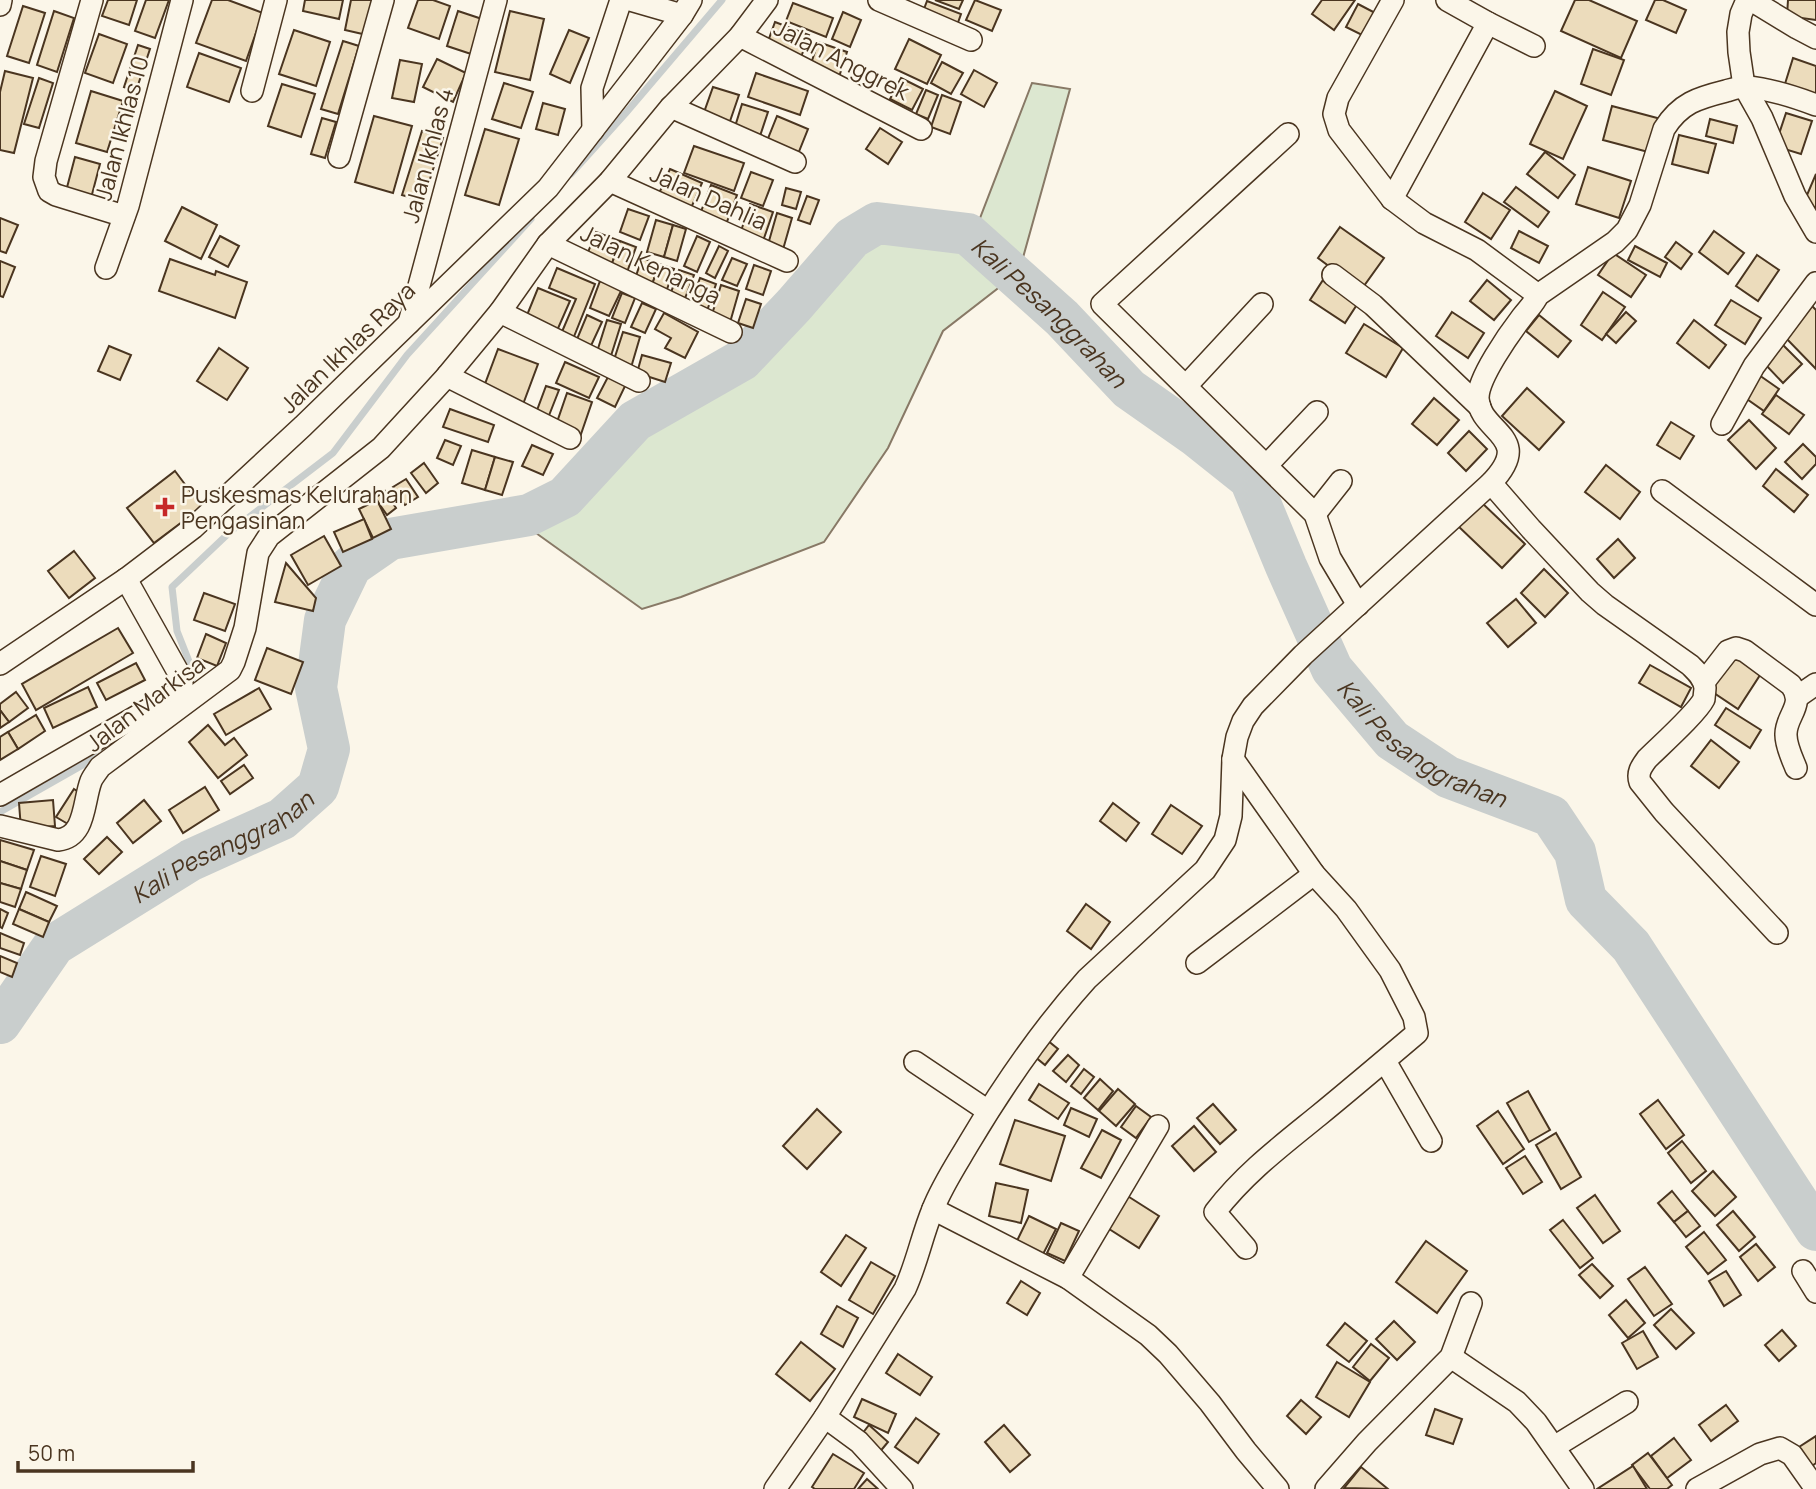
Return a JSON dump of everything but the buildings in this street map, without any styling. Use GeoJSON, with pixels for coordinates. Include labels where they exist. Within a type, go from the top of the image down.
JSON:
{"type":"FeatureCollection","features":[{"type":"Feature","properties":{"kind":"street"},"geometry":{"type":"LineString","coordinates":[[92,0],[46,161],[44,177],[49,191],[56,195],[124,216]]}},
{"type":"Feature","properties":{"kind":"street","name":"Jalan Ikhlas 10"},"geometry":{"type":"LineString","coordinates":[[106,268],[124,216],[182,0]]}},
{"type":"Feature","properties":{"kind":"street"},"geometry":{"type":"LineString","coordinates":[[252,92],[276,0]]}},
{"type":"Feature","properties":{"kind":"street"},"geometry":{"type":"LineString","coordinates":[[339,157],[383,0]]}},
{"type":"Feature","properties":{"kind":"street","name":"Jalan Ikhlas 4"},"geometry":{"type":"LineString","coordinates":[[409,324],[496,0]]}},
{"type":"Feature","properties":{"kind":"street"},"geometry":{"type":"LineString","coordinates":[[593,130],[592,88],[621,0]]}},
{"type":"Feature","properties":{"kind":"street","name":"Jalan Ikhlas Raya"},"geometry":{"type":"LineString","coordinates":[[0,664],[126,579],[193,528],[548,188],[686,7],[630,0]]}},
{"type":"Feature","properties":{"kind":"street","name":"Jalan Markisa"},"geometry":{"type":"LineString","coordinates":[[0,826],[58,840],[72,835],[81,821],[91,780],[100,767],[230,670],[245,628],[258,553],[269,536],[282,523],[380,448],[447,376],[500,312],[548,244],[610,181],[671,107],[740,36],[767,0]]}},
{"type":"Feature","properties":{"kind":"street"},"geometry":{"type":"LineString","coordinates":[[879,0],[904,5],[971,40]]}},
{"type":"Feature","properties":{"kind":"street"},"geometry":{"type":"LineString","coordinates":[[1392,0],[1338,98],[1334,114],[1339,130],[1392,199],[1424,223],[1477,250],[1538,295]]}},
{"type":"Feature","properties":{"kind":"street"},"geometry":{"type":"LineString","coordinates":[[1447,0],[1534,46]]}},
{"type":"Feature","properties":{"kind":"street"},"geometry":{"type":"LineString","coordinates":[[1816,38],[1749,0],[1741,15],[1738,32],[1744,86],[1762,118],[1795,195],[1816,232]]}},
{"type":"Feature","properties":{"kind":"street"},"geometry":{"type":"LineString","coordinates":[[1392,199],[1488,23]]}},
{"type":"Feature","properties":{"kind":"street","name":"Jalan Anggrek"},"geometry":{"type":"LineString","coordinates":[[740,36],[921,129]]}},
{"type":"Feature","properties":{"kind":"street"},"geometry":{"type":"LineString","coordinates":[[775,1489],[825,1417],[905,1289],[915,1269],[933,1209],[988,1111],[1072,996],[1205,870],[1225,840],[1231,816],[1233,759],[1237,737],[1253,706],[1303,655],[1503,469],[1508,451],[1506,443],[1483,415],[1478,398],[1484,377],[1513,329],[1538,295],[1615,242],[1627,230],[1640,205],[1658,143],[1671,118],[1684,106],[1701,97],[1744,86],[1784,94],[1816,105]]}},
{"type":"Feature","properties":{"kind":"street"},"geometry":{"type":"LineString","coordinates":[[671,107],[795,162]]}},
{"type":"Feature","properties":{"kind":"street"},"geometry":{"type":"LineString","coordinates":[[1288,134],[1101,304],[1315,514],[1330,558],[1358,605]]}},
{"type":"Feature","properties":{"kind":"street","name":"Jalan Dahlia"},"geometry":{"type":"LineString","coordinates":[[610,181],[787,261]]}},
{"type":"Feature","properties":{"kind":"street","name":"Jalan Kenanga"},"geometry":{"type":"LineString","coordinates":[[548,244],[731,332]]}},
{"type":"Feature","properties":{"kind":"street"},"geometry":{"type":"LineString","coordinates":[[1333,275],[1373,304],[1480,407]]}},
{"type":"Feature","properties":{"kind":"street"},"geometry":{"type":"LineString","coordinates":[[1722,424],[1754,366],[1816,282]]}},
{"type":"Feature","properties":{"kind":"street"},"geometry":{"type":"LineString","coordinates":[[1186,386],[1262,304]]}},
{"type":"Feature","properties":{"kind":"street"},"geometry":{"type":"LineString","coordinates":[[500,312],[639,381]]}},
{"type":"Feature","properties":{"kind":"street"},"geometry":{"type":"LineString","coordinates":[[447,376],[570,438]]}},
{"type":"Feature","properties":{"kind":"street"},"geometry":{"type":"LineString","coordinates":[[1267,465],[1317,412]]}},
{"type":"Feature","properties":{"kind":"street"},"geometry":{"type":"LineString","coordinates":[[1315,514],[1341,481]]}},
{"type":"Feature","properties":{"kind":"street"},"geometry":{"type":"LineString","coordinates":[[1491,483],[1605,606],[1690,665],[1704,681],[1704,698],[1647,759],[1638,776],[1664,812],[1777,933]]}},
{"type":"Feature","properties":{"kind":"street"},"geometry":{"type":"LineString","coordinates":[[1662,491],[1816,605]]}},
{"type":"Feature","properties":{"kind":"street"},"geometry":{"type":"LineString","coordinates":[[0,795],[179,692],[182,679],[126,579]]}},
{"type":"Feature","properties":{"kind":"street"},"geometry":{"type":"LineString","coordinates":[[1704,681],[1728,652],[1736,648],[1745,651],[1791,685],[1797,697],[1792,717],[1786,725],[1785,738],[1796,768]]}},
{"type":"Feature","properties":{"kind":"street"},"geometry":{"type":"LineString","coordinates":[[1797,697],[1816,684]]}},
{"type":"Feature","properties":{"kind":"street"},"geometry":{"type":"LineString","coordinates":[[1233,759],[1314,874],[1346,909],[1390,970],[1414,1017],[1417,1033],[1253,1170],[1230,1193],[1215,1212],[1246,1248]]}},
{"type":"Feature","properties":{"kind":"street"},"geometry":{"type":"LineString","coordinates":[[1196,963],[1314,874]]}},
{"type":"Feature","properties":{"kind":"street"},"geometry":{"type":"LineString","coordinates":[[915,1062],[988,1111]]}},
{"type":"Feature","properties":{"kind":"street"},"geometry":{"type":"LineString","coordinates":[[1385,1062],[1431,1140]]}},
{"type":"Feature","properties":{"kind":"street"},"geometry":{"type":"LineString","coordinates":[[1068,1278],[1158,1126]]}},
{"type":"Feature","properties":{"kind":"street"},"geometry":{"type":"LineString","coordinates":[[933,1209],[1068,1278],[1148,1335],[1210,1403],[1278,1489]]}},
{"type":"Feature","properties":{"kind":"street"},"geometry":{"type":"LineString","coordinates":[[1803,1270],[1816,1292]]}},
{"type":"Feature","properties":{"kind":"street"},"geometry":{"type":"LineString","coordinates":[[1326,1489],[1367,1442],[1451,1357],[1471,1303]]}},
{"type":"Feature","properties":{"kind":"street"},"geometry":{"type":"LineString","coordinates":[[1451,1357],[1517,1402],[1536,1422],[1583,1489]]}},
{"type":"Feature","properties":{"kind":"street"},"geometry":{"type":"LineString","coordinates":[[1553,1447],[1627,1402]]}},
{"type":"Feature","properties":{"kind":"street"},"geometry":{"type":"LineString","coordinates":[[825,1417],[859,1442],[902,1489]]}},
{"type":"Feature","properties":{"kind":"street"},"geometry":{"type":"LineString","coordinates":[[1703,1487],[1760,1454],[1780,1448],[1792,1455],[1816,1489]]}},
{"type":"Feature","properties":{"kind":"green space"},"geometry":{"type":"Polygon","coordinates":[[[1032,83],[1070,89],[1019,272],[943,331],[888,448],[824,542],[681,597],[642,609],[515,518],[573,503],[622,427],[682,387],[763,340],[844,250],[909,214],[975,231],[1032,83]]]}},
{"type":"Feature","properties":{"kind":"waterway"},"geometry":{"type":"LineString","coordinates":[[571,174],[722,0]]}},
{"type":"Feature","properties":{"kind":"waterway"},"geometry":{"type":"LineString","coordinates":[[189,688],[194,674],[177,631],[172,587],[231,531],[333,453],[407,355],[531,219]]}},
{"type":"Feature","properties":{"kind":"waterway","name":"Kali Pesanggrahan"},"geometry":{"type":"LineString","coordinates":[[0,1023],[54,945],[191,860],[282,819],[318,787],[329,749],[316,688],[325,620],[351,566],[390,539],[529,515],[565,497],[635,421],[742,360],[852,238],[877,223],[968,234],[1062,318],[1129,389],[1196,436],[1250,479],[1332,669],[1392,740],[1448,777],[1551,816],[1575,852],[1586,900],[1631,946],[1816,1230]]}},
{"type":"Feature","properties":{"kind":"waterway"},"geometry":{"type":"LineString","coordinates":[[0,812],[102,754]]}},
{"type":"Feature","properties":{"kind":"place","name":"Puskesmas Kelurahan Pengasinan"},"geometry":{"type":"Point","coordinates":[165,507]}}]}
